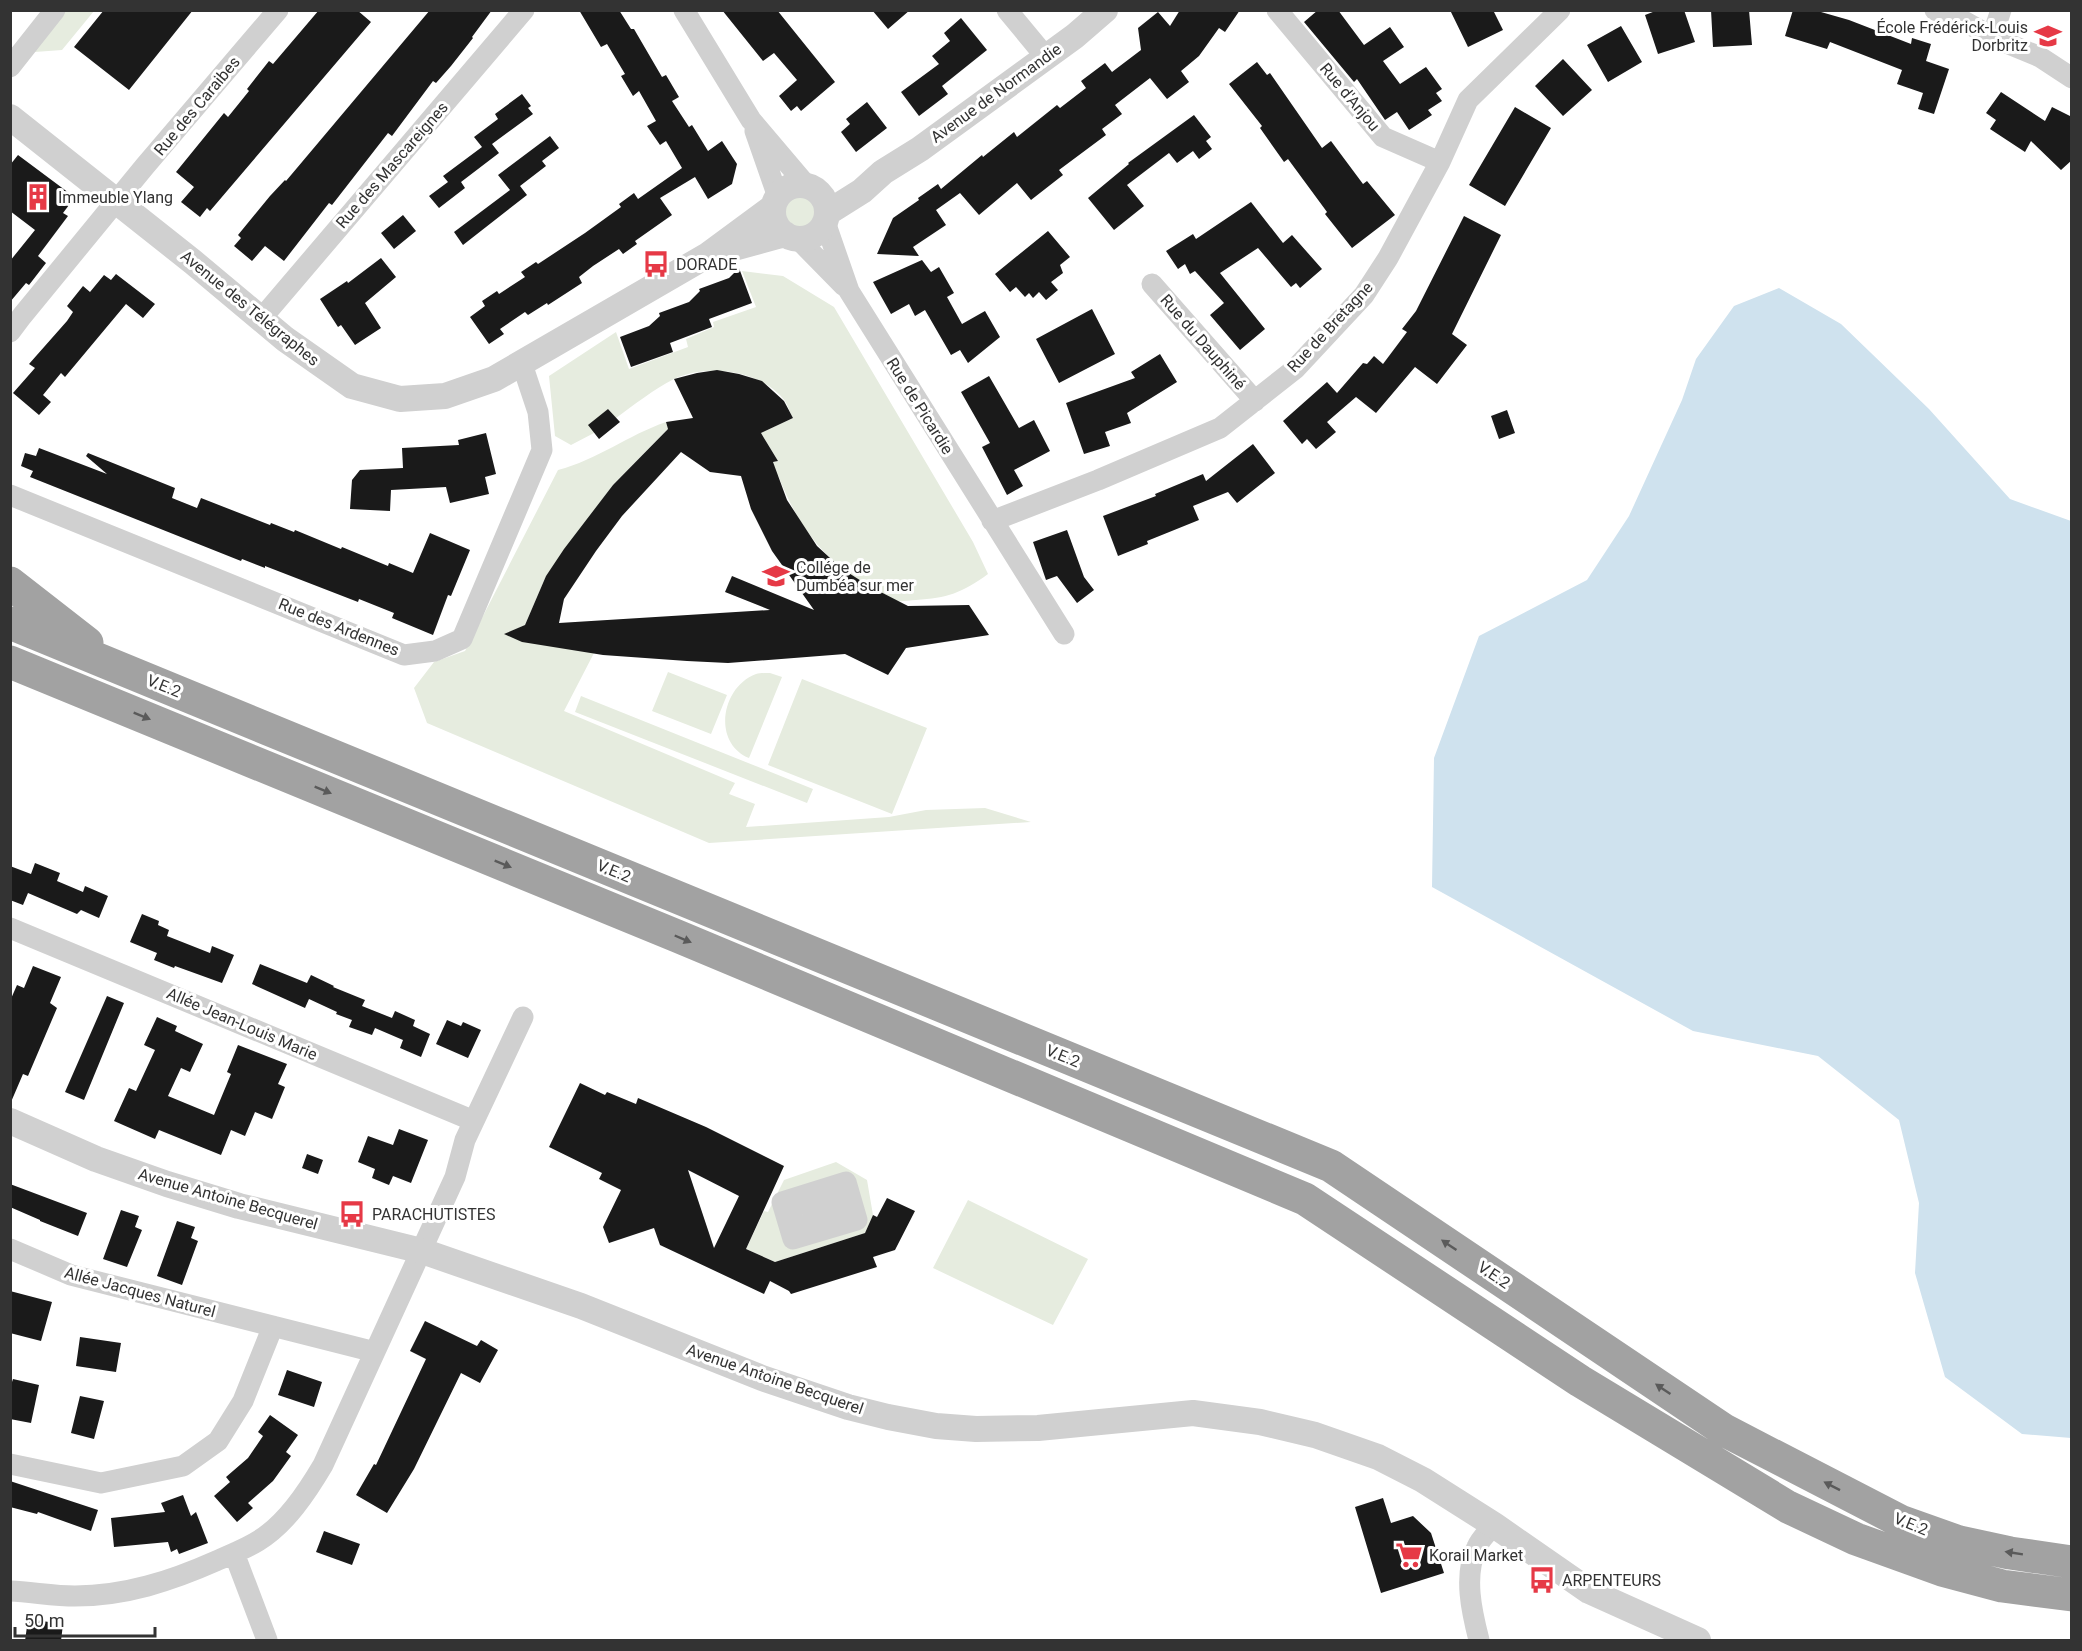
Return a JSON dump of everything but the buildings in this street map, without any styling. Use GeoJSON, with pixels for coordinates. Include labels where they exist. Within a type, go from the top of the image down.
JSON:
{"type":"FeatureCollection","features":[{"type":"Feature","properties":{"kind":"highway"},"geometry":{"type":"LineString","coordinates":[[10,583],[117,667]]}},
{"type":"Feature","properties":{"kind":"highway","name":"V.E.2"},"geometry":{"type":"LineString","coordinates":[[10,623],[1331,1166],[1724,1430],[1900,1521],[1959,1542],[2010,1553],[2072,1562]]}},
{"type":"Feature","properties":{"kind":"highway","name":"V.E.2"},"geometry":{"type":"LineString","coordinates":[[10,662],[688,940],[1305,1199],[1580,1381],[1788,1507],[1856,1539],[1942,1570],[2002,1586],[2072,1595]]}},
{"type":"Feature","properties":{"kind":"highway"},"geometry":{"type":"LineString","coordinates":[[10,680],[101,699]]}},
{"type":"Feature","properties":{"kind":"street"},"geometry":{"type":"LineString","coordinates":[[10,67],[55,10]]}},
{"type":"Feature","properties":{"kind":"street","name":"Rue des Caraibes"},"geometry":{"type":"LineString","coordinates":[[117,202],[278,10]]}},
{"type":"Feature","properties":{"kind":"street","name":"Rue des Mascareignes"},"geometry":{"type":"LineString","coordinates":[[261,319],[524,10]]}},
{"type":"Feature","properties":{"kind":"street"},"geometry":{"type":"LineString","coordinates":[[684,10],[751,120],[811,188],[822,196],[826,218],[821,228],[811,237],[791,237],[775,223],[775,202],[751,120]]}},
{"type":"Feature","properties":{"kind":"street"},"geometry":{"type":"LineString","coordinates":[[1007,10],[1046,56]]}},
{"type":"Feature","properties":{"kind":"street","name":"Avenue de Normandie"},"geometry":{"type":"LineString","coordinates":[[826,218],[883,172],[920,149],[1075,36],[1105,10]]}},
{"type":"Feature","properties":{"kind":"street","name":"Rue d'Anjou"},"geometry":{"type":"LineString","coordinates":[[1277,10],[1383,137],[1440,162]]}},
{"type":"Feature","properties":{"kind":"street","name":"Rue de Bretagne"},"geometry":{"type":"LineString","coordinates":[[992,521],[1098,480],[1220,428],[1295,369],[1364,295],[1388,258],[1440,162],[1468,100],[1560,10]]}},
{"type":"Feature","properties":{"kind":"street"},"geometry":{"type":"LineString","coordinates":[[1935,10],[1960,19],[1992,37],[2040,57],[2072,78]]}},
{"type":"Feature","properties":{"kind":"street"},"geometry":{"type":"LineString","coordinates":[[1992,37],[2001,10]]}},
{"type":"Feature","properties":{"kind":"street","name":"Avenue des Télégraphes"},"geometry":{"type":"LineString","coordinates":[[10,117],[285,339],[352,387],[400,399],[445,396],[494,379],[708,255],[775,202]]}},
{"type":"Feature","properties":{"kind":"street","name":"Avenue de Normandie"},"geometry":{"type":"LineString","coordinates":[[811,188],[883,172]]}},
{"type":"Feature","properties":{"kind":"street"},"geometry":{"type":"LineString","coordinates":[[775,202],[790,187],[811,188]]}},
{"type":"Feature","properties":{"kind":"street"},"geometry":{"type":"LineString","coordinates":[[10,332],[117,202]]}},
{"type":"Feature","properties":{"kind":"street","name":"Rue de Picardie"},"geometry":{"type":"LineString","coordinates":[[826,218],[849,291],[1064,634]]}},
{"type":"Feature","properties":{"kind":"street","name":"Avenue des Télégraphes"},"geometry":{"type":"LineString","coordinates":[[708,255],[791,237]]}},
{"type":"Feature","properties":{"kind":"street","name":"Rue de Picardie"},"geometry":{"type":"LineString","coordinates":[[791,237],[849,291]]}},
{"type":"Feature","properties":{"kind":"street","name":"Rue du Dauphiné"},"geometry":{"type":"LineString","coordinates":[[1152,284],[1255,401]]}},
{"type":"Feature","properties":{"kind":"street","name":"Rue des Ardennes"},"geometry":{"type":"LineString","coordinates":[[10,495],[405,654],[435,651],[462,639],[542,450],[538,412],[522,364]]}},
{"type":"Feature","properties":{"kind":"street","name":"Allée Jean-Louis Marie"},"geometry":{"type":"LineString","coordinates":[[10,928],[474,1121]]}},
{"type":"Feature","properties":{"kind":"street"},"geometry":{"type":"LineString","coordinates":[[10,1591],[74,1596],[117,1593],[182,1576],[259,1541],[306,1493],[323,1465],[422,1251],[455,1178],[465,1140],[523,1017]]}},
{"type":"Feature","properties":{"kind":"street","name":"Avenue Antoine Becquerel"},"geometry":{"type":"LineString","coordinates":[[10,1121],[96,1159],[167,1184],[239,1206],[422,1251],[581,1306],[762,1378],[858,1409],[936,1426],[976,1429],[1038,1428],[1193,1413],[1260,1422],[1315,1435],[1378,1457],[1423,1480],[1494,1525],[1589,1592],[1698,1641]]}},
{"type":"Feature","properties":{"kind":"street"},"geometry":{"type":"LineString","coordinates":[[804,1216],[839,1205],[804,1216]]}},
{"type":"Feature","properties":{"kind":"street","name":"Allée Jacques Naturel"},"geometry":{"type":"LineString","coordinates":[[10,1249],[70,1275],[375,1352]]}},
{"type":"Feature","properties":{"kind":"street"},"geometry":{"type":"LineString","coordinates":[[10,1464],[100,1483],[183,1466],[218,1441],[243,1401],[273,1326]]}},
{"type":"Feature","properties":{"kind":"street"},"geometry":{"type":"LineString","coordinates":[[1479,1641],[1472,1607],[1470,1577],[1477,1545],[1494,1525]]}},
{"type":"Feature","properties":{"kind":"street"},"geometry":{"type":"LineString","coordinates":[[234,1553],[267,1641]]}},
{"type":"Feature","properties":{"kind":"shaded area"},"geometry":{"type":"Polygon","coordinates":[[[55,11],[94,11],[62,50],[21,53],[55,11]]]}},
{"type":"Feature","properties":{"kind":"shaded area"},"geometry":{"type":"Polygon","coordinates":[[[800,195],[812,200],[817,212],[812,224],[800,229],[788,224],[783,212],[788,200],[800,195]]]}},
{"type":"Feature","properties":{"kind":"shaded area"},"geometry":{"type":"Polygon","coordinates":[[[742,271],[783,276],[834,307],[973,542],[988,574],[954,593],[937,598],[899,601],[843,569],[816,543],[805,528],[778,475],[772,477],[768,464],[778,461],[761,433],[793,418],[785,401],[775,390],[748,376],[718,371],[688,374],[659,387],[616,418],[608,409],[594,433],[571,445],[555,436],[549,376],[616,332],[629,369],[688,347],[686,339],[714,327],[713,322],[756,307],[742,271]]]}},
{"type":"Feature","properties":{"kind":"shaded area"},"geometry":{"type":"Polygon","coordinates":[[[666,422],[668,429],[613,485],[546,576],[525,625],[505,634],[594,653],[564,711],[735,783],[729,794],[755,804],[746,827],[889,817],[926,810],[985,808],[1031,822],[709,843],[427,723],[414,688],[434,662],[465,651],[558,470],[586,460],[666,422]]]}},
{"type":"Feature","properties":{"kind":"shaded area"},"geometry":{"type":"Polygon","coordinates":[[[668,672],[727,695],[711,734],[652,711],[668,672]]]}},
{"type":"Feature","properties":{"kind":"shaded area"},"geometry":{"type":"Polygon","coordinates":[[[770,673],[782,677],[749,758],[737,751],[730,740],[726,728],[729,702],[735,690],[744,681],[756,674],[770,673]]]}},
{"type":"Feature","properties":{"kind":"shaded area"},"geometry":{"type":"Polygon","coordinates":[[[802,679],[927,728],[892,814],[768,765],[802,679]]]}},
{"type":"Feature","properties":{"kind":"shaded area"},"geometry":{"type":"Polygon","coordinates":[[[581,696],[813,789],[807,803],[575,712],[581,696]]]}},
{"type":"Feature","properties":{"kind":"shaded area"},"geometry":{"type":"Polygon","coordinates":[[[836,1162],[867,1180],[873,1215],[865,1233],[775,1262],[746,1249],[764,1211],[768,1212],[784,1180],[836,1162]]]}},
{"type":"Feature","properties":{"kind":"shaded area"},"geometry":{"type":"Polygon","coordinates":[[[968,1200],[1088,1259],[1053,1325],[933,1268],[968,1200]]]}},
{"type":"Feature","properties":{"kind":"water"},"geometry":{"type":"Polygon","coordinates":[[[1779,288],[1841,324],[1929,409],[2010,499],[2071,521],[2071,1438],[2022,1434],[1945,1377],[1915,1273],[1919,1203],[1899,1120],[1818,1056],[1693,1031],[1432,887],[1434,758],[1479,636],[1587,580],[1629,516],[1682,400],[1696,359],[1734,306],[1779,288]]]}},
{"type":"Feature","properties":{"kind":"place","name":"École Frédérick-Louis Dorbritz"},"geometry":{"type":"Point","coordinates":[2048,36]}},
{"type":"Feature","properties":{"kind":"place","name":"Immeuble Ylang"},"geometry":{"type":"Point","coordinates":[38,197]}},
{"type":"Feature","properties":{"kind":"place","name":"DORADE"},"geometry":{"type":"Point","coordinates":[656,264]}},
{"type":"Feature","properties":{"kind":"place","name":"Collége de Dumbéa sur mer"},"geometry":{"type":"Point","coordinates":[776,576]}},
{"type":"Feature","properties":{"kind":"place","name":"PARACHUTISTES"},"geometry":{"type":"Point","coordinates":[352,1214]}},
{"type":"Feature","properties":{"kind":"place","name":"Korail Market"},"geometry":{"type":"Point","coordinates":[1409,1555]}},
{"type":"Feature","properties":{"kind":"place","name":"ARPENTEURS"},"geometry":{"type":"Point","coordinates":[1542,1580]}}]}
